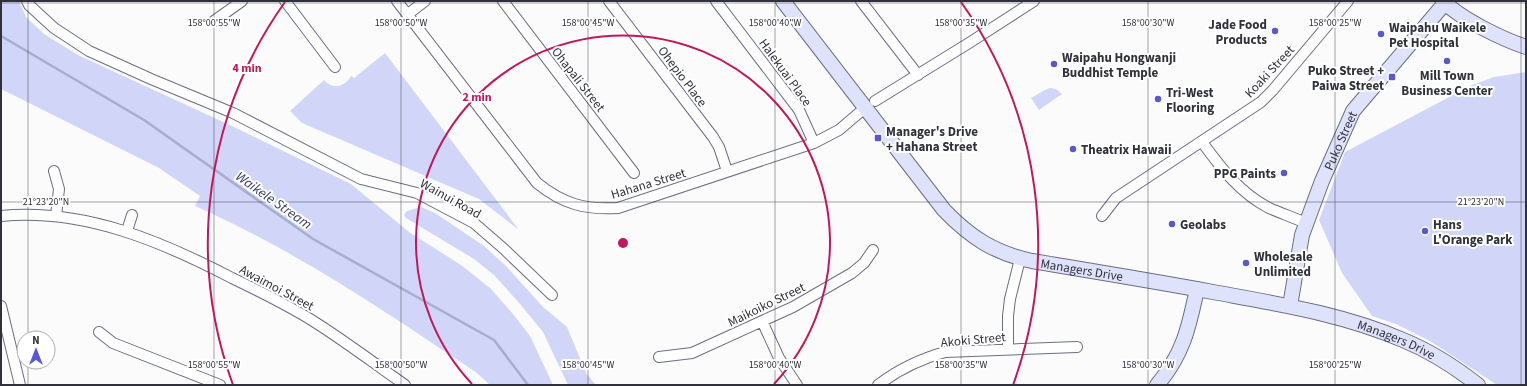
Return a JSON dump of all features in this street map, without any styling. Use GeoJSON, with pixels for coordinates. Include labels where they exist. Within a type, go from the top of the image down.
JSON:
{"type":"FeatureCollection","features":[{"type":"Feature","properties":{"kind":"street","name":"Wainui Road"},"geometry":{"type":"LineString","coordinates":[[27,1],[54,28],[89,51],[233,113],[361,179],[417,192],[474,223],[504,248],[552,295]]}},
{"type":"Feature","properties":{"kind":"street"},"geometry":{"type":"LineString","coordinates":[[214,21],[242,1]]}},
{"type":"Feature","properties":{"kind":"street"},"geometry":{"type":"LineString","coordinates":[[285,1],[335,66]]}},
{"type":"Feature","properties":{"kind":"street","name":"Hahana Street"},"geometry":{"type":"LineString","coordinates":[[398,1],[537,183],[557,197],[578,206],[590,208],[618,208],[814,143],[838,130],[870,104],[1034,1]]}},
{"type":"Feature","properties":{"kind":"street"},"geometry":{"type":"LineString","coordinates":[[408,14],[425,1]]}},
{"type":"Feature","properties":{"kind":"street","name":"Ohapali Street"},"geometry":{"type":"LineString","coordinates":[[503,1],[634,173]]}},
{"type":"Feature","properties":{"kind":"street","name":"Ohepio Place"},"geometry":{"type":"LineString","coordinates":[[609,1],[713,137],[719,147],[728,171]]}},
{"type":"Feature","properties":{"kind":"street","name":"Halekuai Place"},"geometry":{"type":"LineString","coordinates":[[716,1],[799,110],[814,143]]}},
{"type":"Feature","properties":{"kind":"street","name":"Managers Drive"},"geometry":{"type":"LineString","coordinates":[[784,1],[870,104],[944,210],[972,236],[987,245],[1003,253],[1020,258],[1290,306],[1352,321],[1404,340],[1449,364],[1478,385]]}},
{"type":"Feature","properties":{"kind":"street"},"geometry":{"type":"LineString","coordinates":[[861,1],[918,75]]}},
{"type":"Feature","properties":{"kind":"street","name":"Koaki Street"},"geometry":{"type":"LineString","coordinates":[[1102,216],[1116,198],[1261,102],[1273,90],[1348,1]]}},
{"type":"Feature","properties":{"kind":"street"},"geometry":{"type":"LineString","coordinates":[[1444,2],[1466,18],[1486,29],[1526,47]]}},
{"type":"Feature","properties":{"kind":"street","name":"Puko Street"},"geometry":{"type":"LineString","coordinates":[[1290,306],[1306,223],[1322,181],[1353,111],[1444,2]]}},
{"type":"Feature","properties":{"kind":"street"},"geometry":{"type":"LineString","coordinates":[[1202,142],[1224,172],[1245,192],[1268,207],[1306,223]]}},
{"type":"Feature","properties":{"kind":"street"},"geometry":{"type":"LineString","coordinates":[[54,171],[59,189],[56,216]]}},
{"type":"Feature","properties":{"kind":"street"},"geometry":{"type":"LineString","coordinates":[[127,231],[132,215]]}},
{"type":"Feature","properties":{"kind":"street","name":"Awaimoi Street"},"geometry":{"type":"LineString","coordinates":[[1,216],[56,216],[127,231],[148,238],[209,266],[306,316],[405,385]]}},
{"type":"Feature","properties":{"kind":"street","name":"Maikoiko Street"},"geometry":{"type":"LineString","coordinates":[[658,357],[692,353],[793,307],[852,273],[864,263],[873,250]]}},
{"type":"Feature","properties":{"kind":"street"},"geometry":{"type":"LineString","coordinates":[[1008,349],[1008,316],[1010,299],[1020,258]]}},
{"type":"Feature","properties":{"kind":"street"},"geometry":{"type":"LineString","coordinates":[[1157,385],[1181,349],[1187,334],[1197,289]]}},
{"type":"Feature","properties":{"kind":"street"},"geometry":{"type":"LineString","coordinates":[[1,306],[19,385]]}},
{"type":"Feature","properties":{"kind":"street"},"geometry":{"type":"LineString","coordinates":[[762,321],[779,358],[797,385]]}},
{"type":"Feature","properties":{"kind":"street"},"geometry":{"type":"LineString","coordinates":[[100,332],[113,343],[220,385]]}},
{"type":"Feature","properties":{"kind":"street","name":"Akoki Street"},"geometry":{"type":"LineString","coordinates":[[878,385],[904,366],[945,352],[1078,346]]}},
{"type":"Feature","properties":{"kind":"shaded area"},"geometry":{"type":"Polygon","coordinates":[[[1,1],[19,1],[26,17],[44,34],[78,55],[234,127],[351,184],[409,232],[461,265],[490,288],[530,336],[553,385],[490,385],[477,373],[409,327],[339,283],[268,242],[195,206],[200,196],[159,168],[1,89],[1,1]]]}},
{"type":"Feature","properties":{"kind":"shaded area"},"geometry":{"type":"Polygon","coordinates":[[[385,53],[519,230],[479,199],[302,123],[290,111],[324,80],[334,86],[342,85],[351,76],[354,78],[385,53]]]}},
{"type":"Feature","properties":{"kind":"shaded area","name":"Hans L'Orange Park"},"geometry":{"type":"Polygon","coordinates":[[[1526,72],[1526,385],[1497,385],[1430,341],[1396,324],[1372,316],[1342,273],[1319,220],[1345,152],[1472,85],[1494,77],[1526,72]]]}},
{"type":"Feature","properties":{"kind":"shaded area"},"geometry":{"type":"Polygon","coordinates":[[[1050,88],[1056,89],[1062,94],[1039,110],[1031,98],[1050,88]]]}},
{"type":"Feature","properties":{"kind":"shaded area"},"geometry":{"type":"Polygon","coordinates":[[[421,207],[435,213],[484,246],[505,265],[543,307],[567,327],[586,373],[596,385],[568,385],[543,332],[494,275],[474,259],[406,218],[404,215],[407,211],[421,207]]]}},
{"type":"Feature","properties":{"kind":"waterway","name":"Waikele Stream"},"geometry":{"type":"LineString","coordinates":[[1,36],[144,120],[313,239],[494,340],[528,385]]}},
{"type":"Feature","properties":{"kind":"place","name":"Jade Food Products"},"geometry":{"type":"Point","coordinates":[1275,31]}},
{"type":"Feature","properties":{"kind":"place","name":"Waipahu Waikele Pet Hospital"},"geometry":{"type":"Point","coordinates":[1381,34]}},
{"type":"Feature","properties":{"kind":"place","name":"Mill Town Business Center"},"geometry":{"type":"Point","coordinates":[1447,61]}},
{"type":"Feature","properties":{"kind":"place","name":"Waipahu Hongwanji Buddhist Temple"},"geometry":{"type":"Point","coordinates":[1054,64]}},
{"type":"Feature","properties":{"kind":"place","name":"Puko Street + Paiwa Street"},"geometry":{"type":"Point","coordinates":[1392,77]}},
{"type":"Feature","properties":{"kind":"place","name":"Tri-West Flooring"},"geometry":{"type":"Point","coordinates":[1158,99]}},
{"type":"Feature","properties":{"kind":"place","name":"Manager's Drive + Hahana Street"},"geometry":{"type":"Point","coordinates":[878,138]}},
{"type":"Feature","properties":{"kind":"place","name":"Theatrix Hawaii"},"geometry":{"type":"Point","coordinates":[1073,149]}},
{"type":"Feature","properties":{"kind":"place","name":"PPG Paints"},"geometry":{"type":"Point","coordinates":[1284,173]}},
{"type":"Feature","properties":{"kind":"place","name":"Geolabs"},"geometry":{"type":"Point","coordinates":[1172,224]}},
{"type":"Feature","properties":{"kind":"place","name":"Hans L'Orange Park"},"geometry":{"type":"Point","coordinates":[1425,231]}},
{"type":"Feature","properties":{"kind":"place","name":"Wholesale Unlimited"},"geometry":{"type":"Point","coordinates":[1246,263]}}]}
